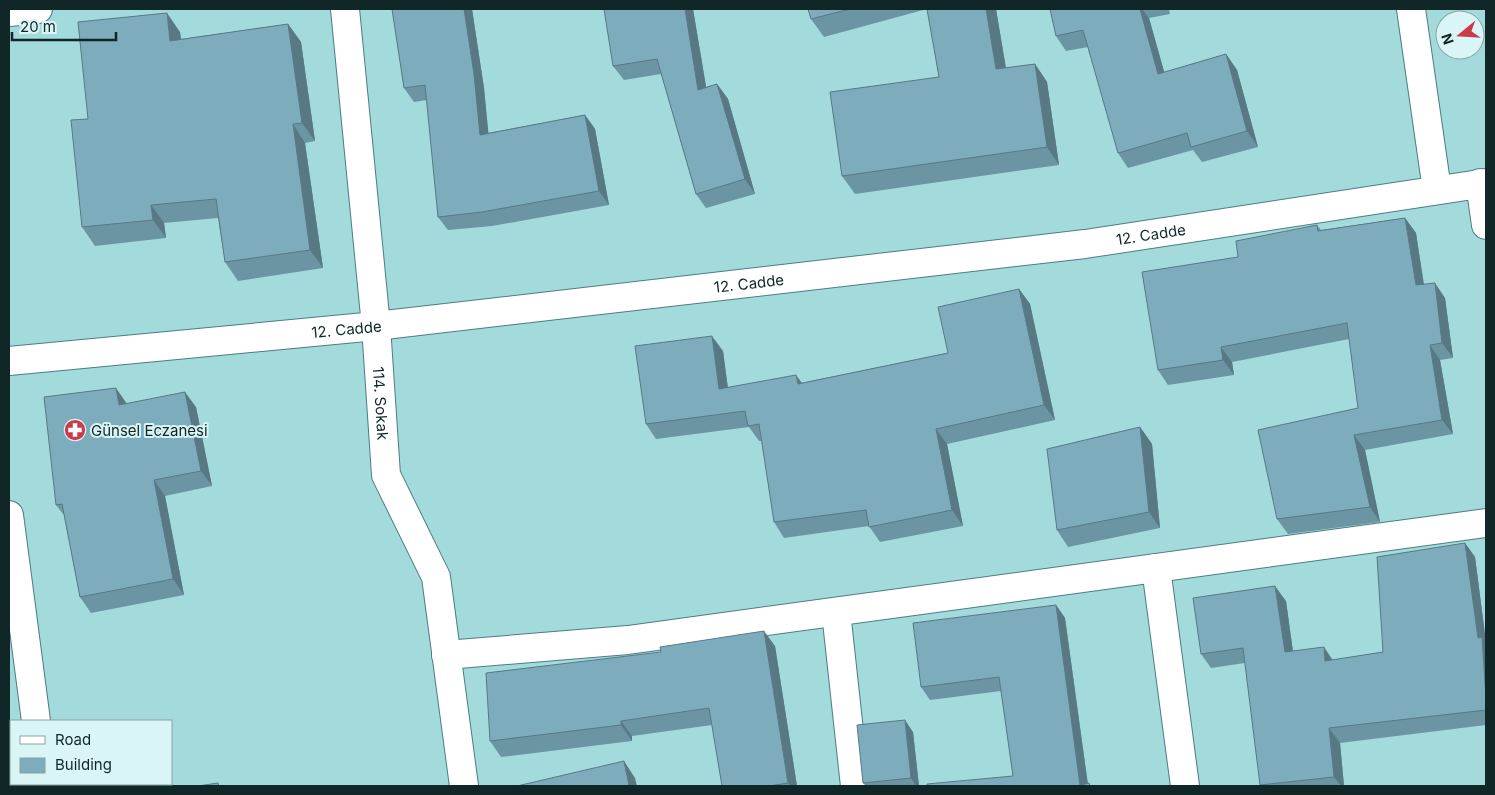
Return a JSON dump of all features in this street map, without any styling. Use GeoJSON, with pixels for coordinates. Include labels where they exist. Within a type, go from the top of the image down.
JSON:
{"type":"FeatureCollection","features":[{"type":"Feature","properties":{"kind":"street"},"geometry":{"type":"LineString","coordinates":[[9,12],[38,9]]}},
{"type":"Feature","properties":{"kind":"street","name":"114. Sokak"},"geometry":{"type":"LineString","coordinates":[[345,9],[376,326],[386,475],[436,577],[464,786]]}},
{"type":"Feature","properties":{"kind":"street"},"geometry":{"type":"LineString","coordinates":[[1411,9],[1437,190]]}},
{"type":"Feature","properties":{"kind":"street"},"geometry":{"type":"LineString","coordinates":[[1483,183],[1486,224]]}},
{"type":"Feature","properties":{"kind":"street","name":"12. Cadde"},"geometry":{"type":"LineString","coordinates":[[9,361],[376,326],[1085,244],[1483,183]]}},
{"type":"Feature","properties":{"kind":"street"},"geometry":{"type":"LineString","coordinates":[[9,514],[36,720]]}},
{"type":"Feature","properties":{"kind":"street"},"geometry":{"type":"LineString","coordinates":[[446,654],[628,640],[1486,523]]}},
{"type":"Feature","properties":{"kind":"street"},"geometry":{"type":"LineString","coordinates":[[1156,568],[1186,786]]}},
{"type":"Feature","properties":{"kind":"street"},"geometry":{"type":"LineString","coordinates":[[836,612],[855,786]]}},
{"type":"Feature","properties":{"kind":"building"},"geometry":{"type":"Polygon","coordinates":[[[392,9],[464,9],[474,74],[480,135],[585,115],[599,191],[482,212],[438,217],[425,85],[404,88],[392,9]]]}},
{"type":"Feature","properties":{"kind":"building"},"geometry":{"type":"Polygon","coordinates":[[[604,9],[685,9],[698,90],[717,84],[745,179],[696,194],[657,59],[613,66],[604,9]]]}},
{"type":"Feature","properties":{"kind":"building"},"geometry":{"type":"Polygon","coordinates":[[[808,9],[850,9],[811,19],[808,9]]]}},
{"type":"Feature","properties":{"kind":"building"},"geometry":{"type":"Polygon","coordinates":[[[927,9],[986,9],[996,69],[1035,64],[1047,147],[842,176],[830,92],[939,77],[927,9]]]}},
{"type":"Feature","properties":{"kind":"building"},"geometry":{"type":"Polygon","coordinates":[[[1050,9],[1140,9],[1158,74],[1226,54],[1247,131],[1191,147],[1187,133],[1118,153],[1083,30],[1056,36],[1050,9]]]}},
{"type":"Feature","properties":{"kind":"building"},"geometry":{"type":"Polygon","coordinates":[[[167,13],[170,41],[288,24],[302,123],[293,124],[310,250],[225,262],[216,199],[151,205],[153,220],[82,227],[71,120],[88,119],[78,22],[167,13]]]}},
{"type":"Feature","properties":{"kind":"building"},"geometry":{"type":"Polygon","coordinates":[[[1405,218],[1416,285],[1435,283],[1442,343],[1430,345],[1442,420],[1354,435],[1370,507],[1277,519],[1258,430],[1358,408],[1347,323],[1221,347],[1223,360],[1158,370],[1142,272],[1238,257],[1236,241],[1317,225],[1318,231],[1405,218]]]}},
{"type":"Feature","properties":{"kind":"building"},"geometry":{"type":"Polygon","coordinates":[[[1019,289],[1044,405],[936,429],[952,510],[869,527],[866,510],[774,522],[759,424],[748,426],[745,411],[646,424],[635,346],[712,336],[719,389],[796,375],[798,384],[948,353],[938,307],[1019,289]]]}},
{"type":"Feature","properties":{"kind":"building"},"geometry":{"type":"Polygon","coordinates":[[[116,388],[119,405],[185,392],[201,471],[154,480],[173,579],[80,597],[62,504],[56,505],[44,397],[116,388]]]}},
{"type":"Feature","properties":{"kind":"building"},"geometry":{"type":"Polygon","coordinates":[[[1140,427],[1149,512],[1057,530],[1047,449],[1140,427]]]}},
{"type":"Feature","properties":{"kind":"building"},"geometry":{"type":"Polygon","coordinates":[[[1465,543],[1478,638],[1482,637],[1486,710],[1329,728],[1334,777],[1260,785],[1243,648],[1201,654],[1193,598],[1275,586],[1285,652],[1324,647],[1325,661],[1383,652],[1377,557],[1465,543]]]}},
{"type":"Feature","properties":{"kind":"building"},"geometry":{"type":"Polygon","coordinates":[[[1056,605],[1080,785],[1089,783],[1090,786],[927,786],[927,784],[1013,776],[999,677],[921,687],[913,623],[1056,605]]]}},
{"type":"Feature","properties":{"kind":"building"},"geometry":{"type":"Polygon","coordinates":[[[764,631],[788,783],[769,786],[722,786],[709,708],[621,721],[621,725],[490,741],[486,673],[661,652],[660,647],[764,631]]]}},
{"type":"Feature","properties":{"kind":"building"},"geometry":{"type":"Polygon","coordinates":[[[905,720],[911,778],[863,783],[857,725],[905,720]]]}},
{"type":"Feature","properties":{"kind":"building"},"geometry":{"type":"Polygon","coordinates":[[[624,761],[629,786],[517,786],[624,761]]]}},
{"type":"Feature","properties":{"kind":"building"},"geometry":{"type":"Polygon","coordinates":[[[218,783],[219,786],[198,786],[218,783]]]}},
{"type":"Feature","properties":{"kind":"place","name":"Günsel Eczanesi"},"geometry":{"type":"Point","coordinates":[75,430]}}]}
